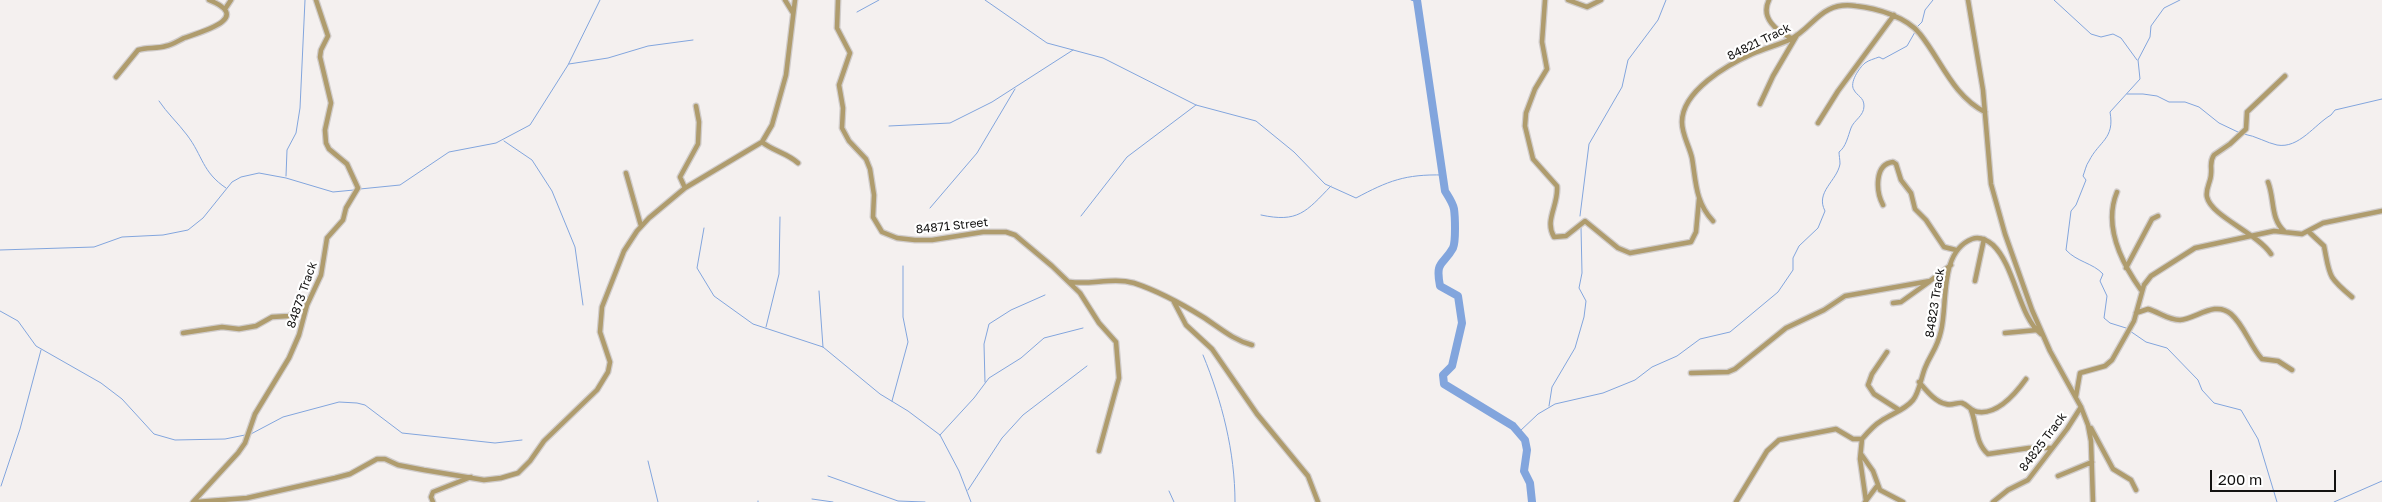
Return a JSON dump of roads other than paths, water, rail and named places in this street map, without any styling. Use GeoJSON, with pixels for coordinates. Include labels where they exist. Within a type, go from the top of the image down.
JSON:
{"type":"FeatureCollection","features":[{"type":"Feature","properties":{"kind":"street"},"geometry":{"type":"LineString","coordinates":[[209,0],[225,9]]}},
{"type":"Feature","properties":{"kind":"street"},"geometry":{"type":"LineString","coordinates":[[116,77],[138,50],[165,46],[208,31],[223,22],[226,17],[225,9],[231,0]]}},
{"type":"Feature","properties":{"kind":"street","name":"84873 Track"},"geometry":{"type":"LineString","coordinates":[[195,502],[238,453],[245,442],[259,406],[292,352],[303,323],[307,305],[321,275],[328,238],[343,220],[346,208],[358,188],[347,164],[329,149],[326,143],[325,130],[331,103],[320,57],[321,50],[328,36],[316,0]]}},
{"type":"Feature","properties":{"kind":"street"},"geometry":{"type":"LineString","coordinates":[[785,0],[793,13]]}},
{"type":"Feature","properties":{"kind":"street"},"geometry":{"type":"LineString","coordinates":[[195,502],[247,498],[342,476],[350,474],[377,459],[385,459],[398,465],[472,476],[484,480],[518,473],[530,461],[544,441],[580,408],[604,380],[610,362],[600,332],[602,307],[624,251],[641,226],[686,188],[762,142],[772,125],[783,92],[795,0]]}},
{"type":"Feature","properties":{"kind":"street","name":"84871 Street"},"geometry":{"type":"LineString","coordinates":[[838,0],[838,28],[850,53],[839,85],[843,108],[842,128],[866,159],[870,169],[874,194],[873,217],[882,232],[897,238],[932,240],[976,232],[1010,233],[1070,282],[1087,301],[1099,323],[1116,342],[1120,378],[1099,451]]}},
{"type":"Feature","properties":{"kind":"street"},"geometry":{"type":"LineString","coordinates":[[1545,0],[1542,42],[1547,69],[1535,89],[1526,113],[1525,126],[1533,159],[1557,186],[1556,203],[1549,223],[1554,237],[1566,236],[1585,221],[1618,248],[1630,253],[1649,248],[1688,244],[1696,232],[1699,199]]}},
{"type":"Feature","properties":{"kind":"street"},"geometry":{"type":"LineString","coordinates":[[1568,0],[1587,7],[1600,0]]}},
{"type":"Feature","properties":{"kind":"street"},"geometry":{"type":"LineString","coordinates":[[1770,0],[1766,8],[1770,22],[1780,33],[1791,38]]}},
{"type":"Feature","properties":{"kind":"street"},"geometry":{"type":"LineString","coordinates":[[1968,0],[1979,59],[1991,184],[2018,271],[2043,335],[2081,406],[2088,425],[2110,464],[2131,480],[2136,490]]}},
{"type":"Feature","properties":{"kind":"street","name":"84821 Track"},"geometry":{"type":"LineString","coordinates":[[1712,221],[1702,208],[1699,199],[1690,150],[1682,128],[1683,112],[1689,99],[1716,75],[1752,54],[1791,38],[1818,15],[1834,8],[1855,5],[1894,15],[1920,33],[1960,92],[1974,106],[1985,112]]}},
{"type":"Feature","properties":{"kind":"street"},"geometry":{"type":"LineString","coordinates":[[1818,123],[1838,91],[1894,15]]}},
{"type":"Feature","properties":{"kind":"street"},"geometry":{"type":"LineString","coordinates":[[1760,104],[1773,76],[1798,34]]}},
{"type":"Feature","properties":{"kind":"street"},"geometry":{"type":"LineString","coordinates":[[2271,254],[2253,235],[2222,216],[2208,201],[2206,193],[2211,174],[2211,160],[2242,134],[2246,129],[2247,112],[2285,76]]}},
{"type":"Feature","properties":{"kind":"street"},"geometry":{"type":"LineString","coordinates":[[686,188],[680,177],[698,144],[699,122],[696,106]]}},
{"type":"Feature","properties":{"kind":"street"},"geometry":{"type":"LineString","coordinates":[[762,142],[773,151],[790,156],[798,163]]}},
{"type":"Feature","properties":{"kind":"street"},"geometry":{"type":"LineString","coordinates":[[1883,205],[1879,192],[1879,173],[1885,165],[1893,162],[1896,164],[1901,180],[1911,193],[1915,209],[1926,220],[1944,247],[1956,250],[1976,238],[1984,239],[1992,244],[2000,255],[2037,330],[2043,335]]}},
{"type":"Feature","properties":{"kind":"street"},"geometry":{"type":"LineString","coordinates":[[626,173],[641,226]]}},
{"type":"Feature","properties":{"kind":"street"},"geometry":{"type":"LineString","coordinates":[[2268,182],[2274,217],[2286,233]]}},
{"type":"Feature","properties":{"kind":"street"},"geometry":{"type":"LineString","coordinates":[[2117,192],[2111,213],[2117,246],[2126,268],[2141,290]]}},
{"type":"Feature","properties":{"kind":"street"},"geometry":{"type":"LineString","coordinates":[[2076,397],[2080,373],[2105,366],[2112,360],[2136,313],[2141,290],[2151,276],[2195,248],[2274,231],[2302,234],[2323,223],[2382,211]]}},
{"type":"Feature","properties":{"kind":"street"},"geometry":{"type":"LineString","coordinates":[[2126,268],[2152,219],[2158,216]]}},
{"type":"Feature","properties":{"kind":"street"},"geometry":{"type":"LineString","coordinates":[[2309,232],[2324,246],[2326,265],[2334,280],[2352,297]]}},
{"type":"Feature","properties":{"kind":"street"},"geometry":{"type":"LineString","coordinates":[[1975,282],[1984,239]]}},
{"type":"Feature","properties":{"kind":"street","name":"84823 Track"},"geometry":{"type":"LineString","coordinates":[[1862,439],[1881,421],[1914,400],[1926,366],[1937,348],[1944,316],[1946,285],[1956,250]]}},
{"type":"Feature","properties":{"kind":"street"},"geometry":{"type":"LineString","coordinates":[[1892,303],[1901,302],[1951,265]]}},
{"type":"Feature","properties":{"kind":"street"},"geometry":{"type":"LineString","coordinates":[[1070,282],[1125,281],[1158,292],[1204,318],[1239,342],[1252,346]]}},
{"type":"Feature","properties":{"kind":"street"},"geometry":{"type":"LineString","coordinates":[[1691,373],[1728,372],[1735,369],[1786,328],[1824,310],[1845,296],[1930,281]]}},
{"type":"Feature","properties":{"kind":"street"},"geometry":{"type":"LineString","coordinates":[[1174,302],[1186,325],[1212,349],[1252,406],[1308,476],[1318,502]]}},
{"type":"Feature","properties":{"kind":"street"},"geometry":{"type":"LineString","coordinates":[[183,333],[222,327],[239,329],[256,326],[272,317],[289,316],[307,305]]}},
{"type":"Feature","properties":{"kind":"street"},"geometry":{"type":"LineString","coordinates":[[2136,313],[2148,309],[2172,319],[2180,320],[2206,310],[2226,311],[2235,319],[2262,358],[2278,361],[2292,370]]}},
{"type":"Feature","properties":{"kind":"street"},"geometry":{"type":"LineString","coordinates":[[2005,333],[2037,330]]}},
{"type":"Feature","properties":{"kind":"street"},"geometry":{"type":"LineString","coordinates":[[1887,352],[1872,374],[1868,385],[1874,394],[1899,410]]}},
{"type":"Feature","properties":{"kind":"street"},"geometry":{"type":"LineString","coordinates":[[1920,382],[1941,402],[1947,405],[1964,404],[1971,409],[1981,412],[1996,408],[2014,394],[2026,379]]}},
{"type":"Feature","properties":{"kind":"street","name":"84825 Track"},"geometry":{"type":"LineString","coordinates":[[1993,502],[2008,490],[2028,480],[2051,448],[2067,430],[2081,406]]}},
{"type":"Feature","properties":{"kind":"street"},"geometry":{"type":"LineString","coordinates":[[1971,409],[1976,421],[1977,434],[1982,448],[1988,454],[2029,448],[2051,448]]}},
{"type":"Feature","properties":{"kind":"street"},"geometry":{"type":"LineString","coordinates":[[2088,425],[2092,462],[2093,502]]}},
{"type":"Feature","properties":{"kind":"street"},"geometry":{"type":"LineString","coordinates":[[1736,502],[1767,451],[1779,440],[1836,428],[1853,439],[1862,439],[1860,453],[1866,502]]}},
{"type":"Feature","properties":{"kind":"street"},"geometry":{"type":"LineString","coordinates":[[1860,453],[1873,472],[1877,486],[1886,494],[1903,502]]}},
{"type":"Feature","properties":{"kind":"street"},"geometry":{"type":"LineString","coordinates":[[2058,476],[2092,462]]}},
{"type":"Feature","properties":{"kind":"street"},"geometry":{"type":"LineString","coordinates":[[433,502],[431,497],[433,492],[472,476]]}},
{"type":"Feature","properties":{"kind":"street"},"geometry":{"type":"LineString","coordinates":[[1866,502],[1877,486]]}},
{"type":"Feature","properties":{"kind":"waterway"},"geometry":{"type":"LineString","coordinates":[[286,176],[287,150],[296,133],[300,108],[305,0]]}},
{"type":"Feature","properties":{"kind":"waterway"},"geometry":{"type":"LineString","coordinates":[[360,189],[400,185],[449,152],[496,143],[530,125],[568,65],[600,0]]}},
{"type":"Feature","properties":{"kind":"waterway"},"geometry":{"type":"LineString","coordinates":[[857,12],[879,0]]}},
{"type":"Feature","properties":{"kind":"waterway"},"geometry":{"type":"LineString","coordinates":[[985,0],[1047,43],[1103,58],[1196,105],[1256,121],[1294,152],[1325,184],[1356,198],[1378,187],[1407,177],[1443,175]]}},
{"type":"Feature","properties":{"kind":"waterway"},"geometry":{"type":"LineString","coordinates":[[1411,0],[1417,2]]}},
{"type":"Feature","properties":{"kind":"waterway"},"geometry":{"type":"LineString","coordinates":[[1417,0],[1445,191],[1453,204],[1454,212],[1454,245],[1439,267],[1440,286],[1458,296],[1462,323],[1452,366],[1443,375],[1444,384],[1513,426],[1525,440],[1527,450],[1524,471],[1530,483],[1532,502]]}},
{"type":"Feature","properties":{"kind":"waterway"},"geometry":{"type":"LineString","coordinates":[[1580,216],[1589,144],[1622,87],[1628,60],[1658,20],[1666,0]]}},
{"type":"Feature","properties":{"kind":"waterway"},"geometry":{"type":"LineString","coordinates":[[1917,27],[1922,22],[1925,10],[1933,0]]}},
{"type":"Feature","properties":{"kind":"waterway"},"geometry":{"type":"LineString","coordinates":[[2054,0],[2091,34],[2101,37],[2113,34],[2121,38],[2137,60]]}},
{"type":"Feature","properties":{"kind":"waterway"},"geometry":{"type":"LineString","coordinates":[[2126,328],[2110,323],[2104,318],[2107,296],[2100,281],[2103,274],[2095,267],[2066,250],[2071,211],[2076,205],[2086,180],[2083,176],[2087,164],[2108,134],[2111,121],[2110,112],[2140,79],[2138,60],[2150,37],[2151,26],[2164,8],[2180,0]]}},
{"type":"Feature","properties":{"kind":"waterway"},"geometry":{"type":"LineString","coordinates":[[1519,432],[1538,414],[1555,404],[1603,393],[1635,380],[1652,367],[1677,356],[1700,339],[1730,332],[1778,292],[1793,270],[1793,258],[1799,246],[1818,228],[1825,211],[1823,204],[1825,192],[1840,164],[1839,152],[1845,144],[1852,125],[1864,109],[1863,101],[1853,87],[1855,76],[1867,62],[1879,57],[1883,59],[1907,46],[1915,32]]}},
{"type":"Feature","properties":{"kind":"waterway"},"geometry":{"type":"LineString","coordinates":[[569,64],[608,58],[648,46],[693,40]]}},
{"type":"Feature","properties":{"kind":"waterway"},"geometry":{"type":"LineString","coordinates":[[889,126],[950,123],[992,102],[1073,50]]}},
{"type":"Feature","properties":{"kind":"waterway"},"geometry":{"type":"LineString","coordinates":[[930,208],[977,153],[1015,89]]}},
{"type":"Feature","properties":{"kind":"waterway"},"geometry":{"type":"LineString","coordinates":[[2127,94],[2143,94],[2157,96],[2169,102],[2185,102],[2199,107],[2219,123],[2240,133]]}},
{"type":"Feature","properties":{"kind":"waterway"},"geometry":{"type":"LineString","coordinates":[[2244,134],[2273,144],[2285,145],[2300,140],[2335,110],[2382,99]]}},
{"type":"Feature","properties":{"kind":"waterway"},"geometry":{"type":"LineString","coordinates":[[159,101],[187,135],[207,170],[226,188]]}},
{"type":"Feature","properties":{"kind":"waterway"},"geometry":{"type":"LineString","coordinates":[[1081,216],[1127,157],[1196,105]]}},
{"type":"Feature","properties":{"kind":"waterway"},"geometry":{"type":"LineString","coordinates":[[504,141],[532,160],[552,191],[575,247],[583,305]]}},
{"type":"Feature","properties":{"kind":"waterway"},"geometry":{"type":"LineString","coordinates":[[0,250],[94,247],[122,237],[163,235],[188,230],[203,218],[232,182],[241,177],[259,173],[286,178],[333,192],[354,190]]}},
{"type":"Feature","properties":{"kind":"waterway"},"geometry":{"type":"LineString","coordinates":[[1261,215],[1274,217],[1293,216],[1308,209],[1331,186]]}},
{"type":"Feature","properties":{"kind":"waterway"},"geometry":{"type":"LineString","coordinates":[[766,327],[779,274],[780,217]]}},
{"type":"Feature","properties":{"kind":"waterway"},"geometry":{"type":"LineString","coordinates":[[1549,406],[1552,387],[1575,348],[1584,317],[1586,301],[1579,288],[1582,273],[1581,227]]}},
{"type":"Feature","properties":{"kind":"waterway"},"geometry":{"type":"LineString","coordinates":[[704,228],[697,268],[714,296],[753,324],[823,347],[880,394],[908,411],[940,435],[959,471],[971,502]]}},
{"type":"Feature","properties":{"kind":"waterway"},"geometry":{"type":"LineString","coordinates":[[892,401],[908,342],[903,317],[903,266]]}},
{"type":"Feature","properties":{"kind":"waterway"},"geometry":{"type":"LineString","coordinates":[[819,291],[823,347]]}},
{"type":"Feature","properties":{"kind":"waterway"},"geometry":{"type":"LineString","coordinates":[[985,382],[984,344],[989,324],[1011,310],[1045,295]]}},
{"type":"Feature","properties":{"kind":"waterway"},"geometry":{"type":"LineString","coordinates":[[0,311],[18,321],[36,346],[101,383],[122,399],[154,434],[175,440],[225,439],[245,435]]}},
{"type":"Feature","properties":{"kind":"waterway"},"geometry":{"type":"LineString","coordinates":[[940,435],[974,398],[989,378],[1021,358],[1044,338],[1083,328]]}},
{"type":"Feature","properties":{"kind":"waterway"},"geometry":{"type":"LineString","coordinates":[[2130,331],[2146,342],[2167,348],[2198,380],[2202,390],[2214,403],[2241,410],[2258,439],[2277,502]]}},
{"type":"Feature","properties":{"kind":"waterway"},"geometry":{"type":"LineString","coordinates":[[1,486],[20,429],[41,350]]}},
{"type":"Feature","properties":{"kind":"waterway"},"geometry":{"type":"LineString","coordinates":[[1203,355],[1216,390],[1226,427],[1233,464],[1235,502]]}},
{"type":"Feature","properties":{"kind":"waterway"},"geometry":{"type":"LineString","coordinates":[[968,490],[1002,438],[1023,415],[1087,366]]}},
{"type":"Feature","properties":{"kind":"waterway"},"geometry":{"type":"LineString","coordinates":[[249,435],[283,417],[339,402],[365,405],[402,433],[495,443],[522,440]]}},
{"type":"Feature","properties":{"kind":"waterway"},"geometry":{"type":"LineString","coordinates":[[648,461],[658,502]]}},
{"type":"Feature","properties":{"kind":"waterway"},"geometry":{"type":"LineString","coordinates":[[828,476],[898,501],[925,502]]}},
{"type":"Feature","properties":{"kind":"waterway"},"geometry":{"type":"LineString","coordinates":[[2334,502],[2382,481]]}},
{"type":"Feature","properties":{"kind":"waterway"},"geometry":{"type":"LineString","coordinates":[[1169,491],[1174,502]]}},
{"type":"Feature","properties":{"kind":"waterway"},"geometry":{"type":"LineString","coordinates":[[812,499],[833,502]]}}]}
